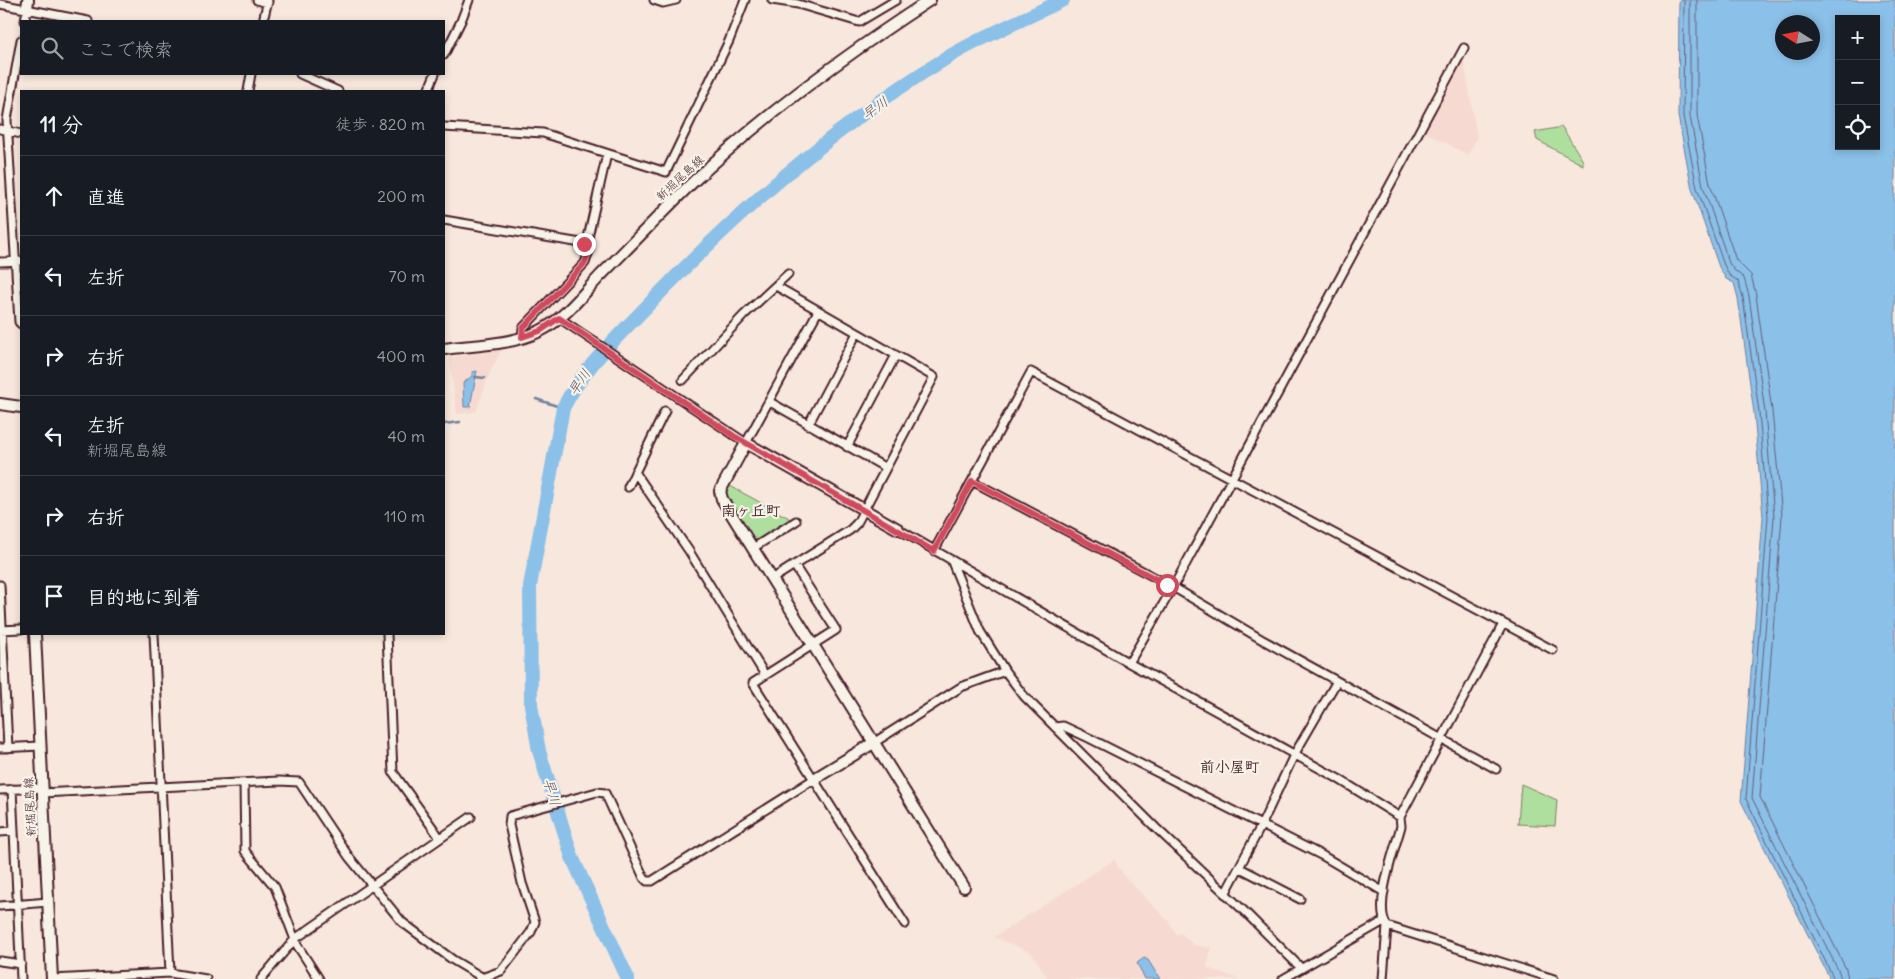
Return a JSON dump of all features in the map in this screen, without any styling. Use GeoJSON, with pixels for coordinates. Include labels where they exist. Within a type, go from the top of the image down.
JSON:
{"type":"FeatureCollection","features":[{"type":"Feature","properties":{"kind":"main road","name":"新堀尾島線"},"geometry":{"type":"LineString","coordinates":[[445,349],[522,337],[540,331],[559,318],[662,212],[728,150],[847,56],[930,0]]}},
{"type":"Feature","properties":{"kind":"main road"},"geometry":{"type":"LineString","coordinates":[[0,404],[20,407]]}},
{"type":"Feature","properties":{"kind":"main road"},"geometry":{"type":"LineString","coordinates":[[898,529],[746,443],[719,494],[964,887]]}},
{"type":"Feature","properties":{"kind":"main road","name":"新堀尾島線"},"geometry":{"type":"LineString","coordinates":[[35,635],[52,979]]}},
{"type":"Feature","properties":{"kind":"main road"},"geometry":{"type":"LineString","coordinates":[[814,779],[875,742]]}},
{"type":"Feature","properties":{"kind":"street"},"geometry":{"type":"LineString","coordinates":[[257,0],[268,1],[263,20]]}},
{"type":"Feature","properties":{"kind":"street"},"geometry":{"type":"LineString","coordinates":[[445,53],[462,22],[469,0]]}},
{"type":"Feature","properties":{"kind":"street"},"geometry":{"type":"LineString","coordinates":[[654,0],[663,2],[676,0]]}},
{"type":"Feature","properties":{"kind":"street"},"geometry":{"type":"LineString","coordinates":[[445,127],[543,133],[663,173],[669,170],[729,41],[745,0]]}},
{"type":"Feature","properties":{"kind":"street"},"geometry":{"type":"LineString","coordinates":[[772,0],[798,4],[859,22],[896,0]]}},
{"type":"Feature","properties":{"kind":"street"},"geometry":{"type":"LineString","coordinates":[[0,4],[28,4],[84,20]]}},
{"type":"Feature","properties":{"kind":"street"},"geometry":{"type":"LineString","coordinates":[[25,20],[28,4]]}},
{"type":"Feature","properties":{"kind":"street"},"geometry":{"type":"LineString","coordinates":[[20,46],[4,130],[18,261],[20,323]]}},
{"type":"Feature","properties":{"kind":"street"},"geometry":{"type":"LineString","coordinates":[[1129,663],[1232,478],[1464,48]]}},
{"type":"Feature","properties":{"kind":"street"},"geometry":{"type":"LineString","coordinates":[[248,90],[252,75]]}},
{"type":"Feature","properties":{"kind":"street"},"geometry":{"type":"LineString","coordinates":[[302,75],[336,90]]}},
{"type":"Feature","properties":{"kind":"street"},"geometry":{"type":"LineString","coordinates":[[428,90],[435,75]]}},
{"type":"Feature","properties":{"kind":"street"},"geometry":{"type":"LineString","coordinates":[[4,130],[20,134]]}},
{"type":"Feature","properties":{"kind":"street"},"geometry":{"type":"LineString","coordinates":[[522,337],[523,328],[585,263],[589,251],[587,244],[607,154]]}},
{"type":"Feature","properties":{"kind":"street"},"geometry":{"type":"LineString","coordinates":[[445,220],[587,244]]}},
{"type":"Feature","properties":{"kind":"street"},"geometry":{"type":"LineString","coordinates":[[0,262],[18,261]]}},
{"type":"Feature","properties":{"kind":"street"},"geometry":{"type":"LineString","coordinates":[[683,380],[744,316],[788,274]]}},
{"type":"Feature","properties":{"kind":"street"},"geometry":{"type":"LineString","coordinates":[[772,579],[850,530],[864,510],[934,377],[776,286]]}},
{"type":"Feature","properties":{"kind":"street"},"geometry":{"type":"LineString","coordinates":[[559,318],[643,376],[746,443],[818,311]]}},
{"type":"Feature","properties":{"kind":"street"},"geometry":{"type":"LineString","coordinates":[[808,425],[857,333]]}},
{"type":"Feature","properties":{"kind":"street"},"geometry":{"type":"LineString","coordinates":[[847,446],[896,355]]}},
{"type":"Feature","properties":{"kind":"street"},"geometry":{"type":"LineString","coordinates":[[934,551],[1031,372],[1554,650]]}},
{"type":"Feature","properties":{"kind":"street"},"geometry":{"type":"LineString","coordinates":[[770,402],[886,468]]}},
{"type":"Feature","properties":{"kind":"street"},"geometry":{"type":"LineString","coordinates":[[628,487],[665,411]]}},
{"type":"Feature","properties":{"kind":"street"},"geometry":{"type":"LineString","coordinates":[[635,472],[689,551],[766,675]]}},
{"type":"Feature","properties":{"kind":"street"},"geometry":{"type":"LineString","coordinates":[[972,481],[1172,587],[1337,681],[1496,768]]}},
{"type":"Feature","properties":{"kind":"street"},"geometry":{"type":"LineString","coordinates":[[753,548],[796,521]]}},
{"type":"Feature","properties":{"kind":"street"},"geometry":{"type":"LineString","coordinates":[[898,529],[1129,663],[1294,754],[1400,817]]}},
{"type":"Feature","properties":{"kind":"street"},"geometry":{"type":"LineString","coordinates":[[952,562],[980,632],[1024,696],[1156,828],[1301,968]]}},
{"type":"Feature","properties":{"kind":"street"},"geometry":{"type":"LineString","coordinates":[[794,565],[836,630],[753,683],[905,924]]}},
{"type":"Feature","properties":{"kind":"street"},"geometry":{"type":"LineString","coordinates":[[0,585],[4,748],[40,746]]}},
{"type":"Feature","properties":{"kind":"street"},"geometry":{"type":"LineString","coordinates":[[1383,979],[1385,924],[1381,908],[1401,826],[1400,817],[1503,624]]}},
{"type":"Feature","properties":{"kind":"street"},"geometry":{"type":"LineString","coordinates":[[1,630],[20,629]]}},
{"type":"Feature","properties":{"kind":"street"},"geometry":{"type":"LineString","coordinates":[[154,635],[170,973]]}},
{"type":"Feature","properties":{"kind":"street"},"geometry":{"type":"LineString","coordinates":[[387,635],[393,772],[440,838]]}},
{"type":"Feature","properties":{"kind":"street"},"geometry":{"type":"LineString","coordinates":[[875,742],[961,687],[1005,671]]}},
{"type":"Feature","properties":{"kind":"street"},"geometry":{"type":"LineString","coordinates":[[1225,894],[1261,826],[1294,754],[1337,681]]}},
{"type":"Feature","properties":{"kind":"street"},"geometry":{"type":"LineString","coordinates":[[1055,727],[1064,726],[1089,738],[1323,856],[1384,892]]}},
{"type":"Feature","properties":{"kind":"street"},"geometry":{"type":"LineString","coordinates":[[0,790],[162,787],[279,781],[300,782],[349,857],[402,922],[482,979],[501,971],[531,932],[535,922],[522,883],[509,825],[510,816],[597,792],[605,793],[644,878],[647,881],[652,881],[814,779]]}},
{"type":"Feature","properties":{"kind":"street"},"geometry":{"type":"LineString","coordinates":[[244,784],[245,851],[275,887],[294,939],[319,979]]}},
{"type":"Feature","properties":{"kind":"street"},"geometry":{"type":"LineString","coordinates":[[12,790],[21,979]]}},
{"type":"Feature","properties":{"kind":"street"},"geometry":{"type":"LineString","coordinates":[[260,979],[294,939],[371,884],[472,817]]}},
{"type":"Feature","properties":{"kind":"street"},"geometry":{"type":"LineString","coordinates":[[0,832],[14,832]]}},
{"type":"Feature","properties":{"kind":"street"},"geometry":{"type":"LineString","coordinates":[[1240,868],[1300,899]]}},
{"type":"Feature","properties":{"kind":"street"},"geometry":{"type":"LineString","coordinates":[[0,906],[48,902]]}},
{"type":"Feature","properties":{"kind":"street"},"geometry":{"type":"LineString","coordinates":[[1283,979],[1385,924],[1554,979]]}},
{"type":"Feature","properties":{"kind":"street"},"geometry":{"type":"LineString","coordinates":[[0,961],[20,964]]}},
{"type":"Feature","properties":{"kind":"street"},"geometry":{"type":"LineString","coordinates":[[52,979],[170,973],[206,979]]}},
{"type":"Feature","properties":{"kind":"shaded area"},"geometry":{"type":"Polygon","coordinates":[[[1460,59],[1464,61],[1477,137],[1468,155],[1423,131],[1460,59]]]}},
{"type":"Feature","properties":{"kind":"shaded area"},"geometry":{"type":"Polygon","coordinates":[[[501,350],[489,375],[476,412],[457,414],[449,357],[501,350]]]}},
{"type":"Feature","properties":{"kind":"shaded area"},"geometry":{"type":"Polygon","coordinates":[[[1114,860],[1125,877],[1169,922],[1177,935],[1181,933],[1194,945],[1211,948],[1207,968],[1239,979],[1048,979],[1032,953],[994,937],[1114,860]]]}},
{"type":"Feature","properties":{"kind":"green space"},"geometry":{"type":"Polygon","coordinates":[[[1562,127],[1583,161],[1583,165],[1537,140],[1535,132],[1562,127]]]}},
{"type":"Feature","properties":{"kind":"green space"},"geometry":{"type":"Polygon","coordinates":[[[730,486],[789,518],[789,523],[754,542],[724,493],[730,486]]]}},
{"type":"Feature","properties":{"kind":"green space"},"geometry":{"type":"Polygon","coordinates":[[[1521,784],[1557,800],[1555,826],[1518,824],[1521,784]]]}},
{"type":"Feature","properties":{"kind":"water"},"geometry":{"type":"Polygon","coordinates":[[[1679,0],[1895,0],[1895,979],[1830,979],[1741,801],[1763,517],[1754,413],[1738,298],[1734,283],[1726,279],[1719,267],[1692,189],[1678,116],[1679,0]]]}},
{"type":"Feature","properties":{"kind":"water"},"geometry":{"type":"Polygon","coordinates":[[[477,371],[470,407],[464,407],[463,383],[472,376],[473,372],[477,371]]]}},
{"type":"Feature","properties":{"kind":"water"},"geometry":{"type":"Polygon","coordinates":[[[1144,958],[1148,960],[1160,979],[1145,979],[1137,963],[1144,958]]]}},
{"type":"Feature","properties":{"kind":"waterway","name":"早川"},"geometry":{"type":"LineString","coordinates":[[628,979],[572,857],[539,751],[531,705],[530,586],[563,408],[581,378],[592,365],[685,268],[754,203],[828,140],[866,111],[945,59],[988,35],[1063,0]]}},
{"type":"Feature","properties":{"kind":"waterway"},"geometry":{"type":"LineString","coordinates":[[475,377],[485,378]]}},
{"type":"Feature","properties":{"kind":"waterway"},"geometry":{"type":"LineString","coordinates":[[536,399],[563,408]]}},
{"type":"Feature","properties":{"kind":"waterway"},"geometry":{"type":"LineString","coordinates":[[445,424],[460,422]]}},
{"type":"Feature","properties":{"kind":"district","name":"南ヶ丘町"},"geometry":{"type":"Point","coordinates":[751,511]}},
{"type":"Feature","properties":{"kind":"district","name":"前小屋町"},"geometry":{"type":"Point","coordinates":[1230,767]}},
{"type":"Feature","properties":{"kind":"route"},"geometry":{"type":"LineString","coordinates":[[584,244],[587,244],[589,251],[585,263],[523,328],[522,337],[540,331],[559,318],[566,325],[734,436],[934,551],[972,481],[1167,585]]}}]}
